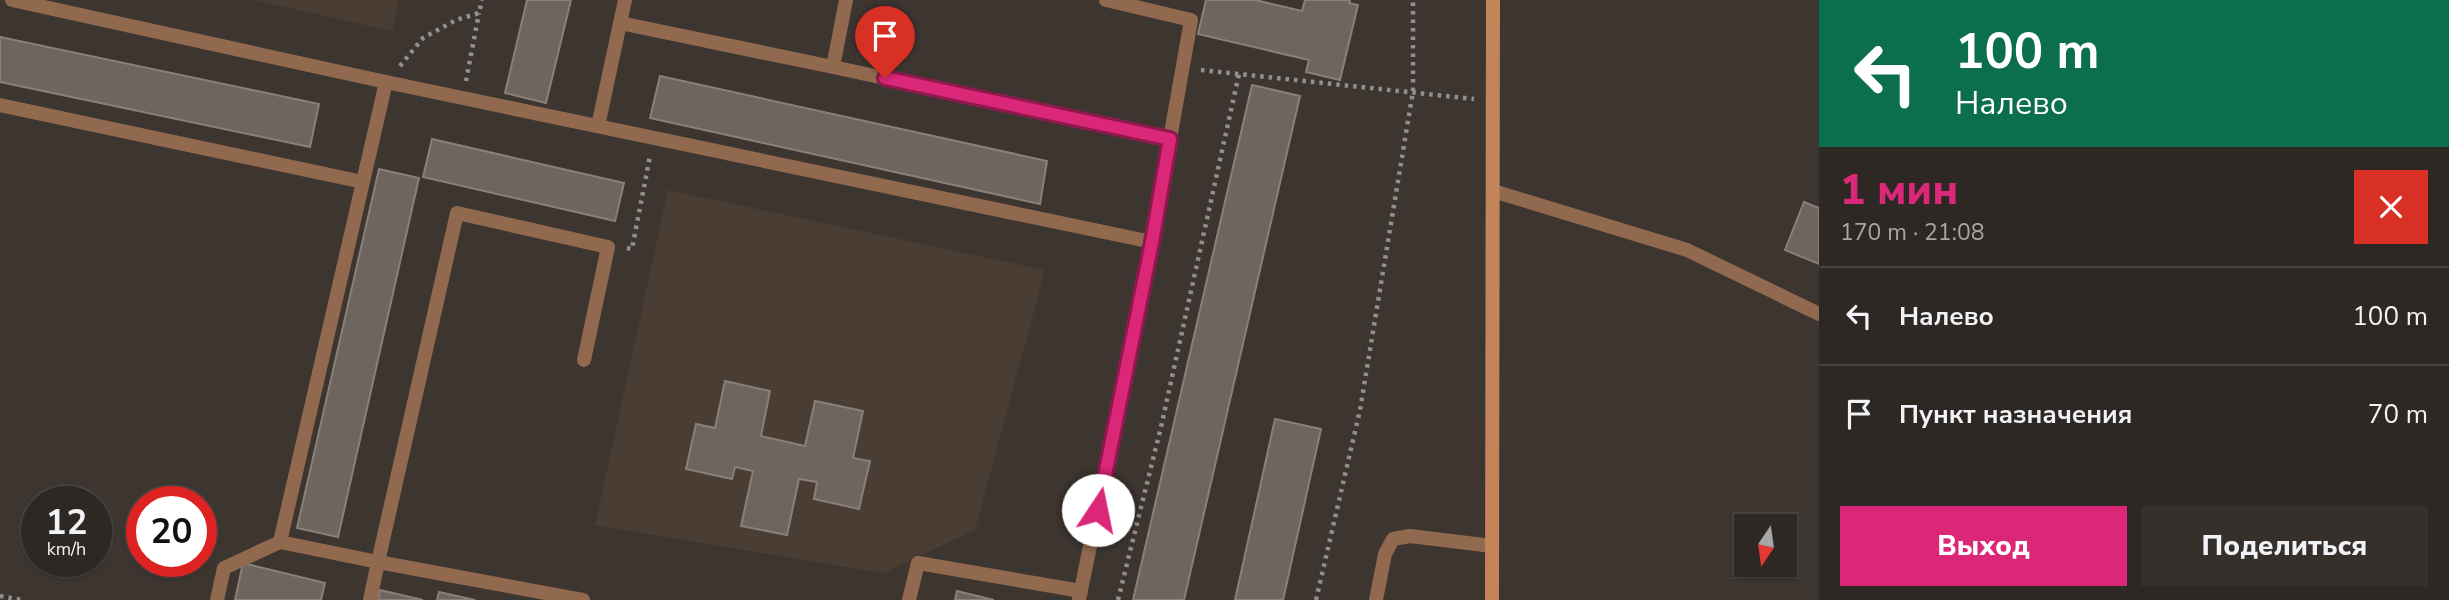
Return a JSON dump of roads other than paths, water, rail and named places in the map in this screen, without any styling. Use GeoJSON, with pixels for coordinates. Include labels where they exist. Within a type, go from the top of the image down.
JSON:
{"type":"FeatureCollection","features":[{"type":"Feature","properties":{"kind":"main road"},"geometry":{"type":"LineString","coordinates":[[1492,600],[1493,0]]}},
{"type":"Feature","properties":{"kind":"lane"},"geometry":{"type":"LineString","coordinates":[[12,0],[386,82],[1152,242]]}},
{"type":"Feature","properties":{"kind":"lane"},"geometry":{"type":"LineString","coordinates":[[598,126],[625,0]]}},
{"type":"Feature","properties":{"kind":"lane"},"geometry":{"type":"LineString","coordinates":[[833,67],[846,0]]}},
{"type":"Feature","properties":{"kind":"lane"},"geometry":{"type":"LineString","coordinates":[[909,600],[918,563],[1080,595],[1152,242],[1191,20],[1106,0]]}},
{"type":"Feature","properties":{"kind":"lane"},"geometry":{"type":"LineString","coordinates":[[620,23],[1170,139]]}},
{"type":"Feature","properties":{"kind":"lane"},"geometry":{"type":"LineString","coordinates":[[280,542],[386,82]]}},
{"type":"Feature","properties":{"kind":"lane"},"geometry":{"type":"LineString","coordinates":[[0,105],[363,182]]}},
{"type":"Feature","properties":{"kind":"lane"},"geometry":{"type":"LineString","coordinates":[[1493,191],[1687,250],[1819,314]]}},
{"type":"Feature","properties":{"kind":"lane"},"geometry":{"type":"LineString","coordinates":[[370,600],[457,213],[608,247],[584,360]]}},
{"type":"Feature","properties":{"kind":"lane"},"geometry":{"type":"LineString","coordinates":[[1376,600],[1385,554],[1393,539],[1410,536],[1492,546]]}},
{"type":"Feature","properties":{"kind":"lane"},"geometry":{"type":"LineString","coordinates":[[217,600],[224,568],[280,542],[583,600]]}}]}
